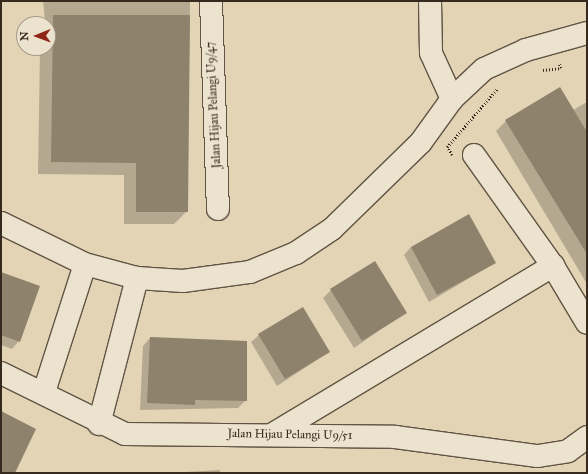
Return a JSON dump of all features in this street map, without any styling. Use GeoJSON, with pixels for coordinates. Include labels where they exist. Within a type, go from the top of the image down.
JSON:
{"type":"FeatureCollection","features":[{"type":"Feature","properties":{"kind":"street","name":"Jalan Hijau Pelangi U9/47"},"geometry":{"type":"LineString","coordinates":[[211,1],[218,209]]}},
{"type":"Feature","properties":{"kind":"street"},"geometry":{"type":"LineString","coordinates":[[430,1],[431,53],[452,99]]}},
{"type":"Feature","properties":{"kind":"street"},"geometry":{"type":"LineString","coordinates":[[1,224],[85,264],[137,278],[183,281],[250,272],[296,253],[332,229],[386,179],[421,142],[452,99],[484,69],[551,43],[587,33]]}},
{"type":"Feature","properties":{"kind":"street"},"geometry":{"type":"LineString","coordinates":[[474,155],[553,266],[587,322]]}},
{"type":"Feature","properties":{"kind":"street"},"geometry":{"type":"LineString","coordinates":[[44,392],[85,264]]}},
{"type":"Feature","properties":{"kind":"street"},"geometry":{"type":"LineString","coordinates":[[273,434],[553,266]]}},
{"type":"Feature","properties":{"kind":"street"},"geometry":{"type":"LineString","coordinates":[[99,424],[137,278]]}},
{"type":"Feature","properties":{"kind":"street","name":"Jalan Hijau Pelangi U9/51"},"geometry":{"type":"LineString","coordinates":[[1,373],[44,392],[99,424],[125,434],[273,434],[395,437],[538,456],[568,451],[587,437]]}},
{"type":"Feature","properties":{"kind":"path"},"geometry":{"type":"LineString","coordinates":[[538,70],[561,68],[551,43]]}},
{"type":"Feature","properties":{"kind":"path"},"geometry":{"type":"LineString","coordinates":[[474,155],[459,166],[447,147],[501,85]]}},
{"type":"Feature","properties":{"kind":"building"},"geometry":{"type":"Polygon","coordinates":[[[190,15],[188,212],[136,212],[136,163],[51,162],[52,56],[56,56],[56,16],[53,16],[190,15]]]}},
{"type":"Feature","properties":{"kind":"building"},"geometry":{"type":"Polygon","coordinates":[[[560,87],[587,132],[587,254],[505,120],[560,87]]]}},
{"type":"Feature","properties":{"kind":"building"},"geometry":{"type":"Polygon","coordinates":[[[469,214],[496,263],[437,295],[411,247],[469,214]]]}},
{"type":"Feature","properties":{"kind":"building"},"geometry":{"type":"Polygon","coordinates":[[[375,261],[407,313],[362,341],[330,289],[375,261]]]}},
{"type":"Feature","properties":{"kind":"building"},"geometry":{"type":"Polygon","coordinates":[[[1,272],[40,286],[20,342],[1,335],[1,272]]]}},
{"type":"Feature","properties":{"kind":"building"},"geometry":{"type":"Polygon","coordinates":[[[303,307],[330,352],[285,379],[258,334],[303,307]]]}},
{"type":"Feature","properties":{"kind":"building"},"geometry":{"type":"Polygon","coordinates":[[[150,337],[247,341],[247,401],[195,400],[195,405],[147,403],[150,337]]]}},
{"type":"Feature","properties":{"kind":"building"},"geometry":{"type":"Polygon","coordinates":[[[1,411],[36,429],[15,473],[1,473],[1,411]]]}}]}
